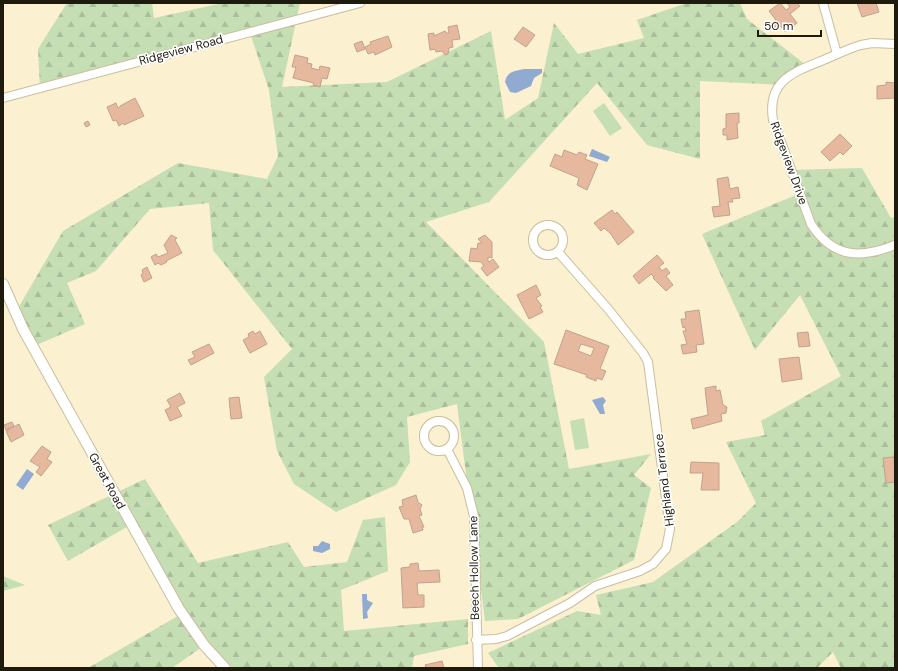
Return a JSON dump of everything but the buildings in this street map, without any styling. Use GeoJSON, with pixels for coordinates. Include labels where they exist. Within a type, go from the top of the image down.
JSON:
{"type":"FeatureCollection","features":[{"type":"Feature","properties":{"kind":"street","name":"Ridgeview Road"},"geometry":{"type":"LineString","coordinates":[[3,98],[333,6],[360,3]]}},
{"type":"Feature","properties":{"kind":"street"},"geometry":{"type":"LineString","coordinates":[[823,3],[837,54]]}},
{"type":"Feature","properties":{"kind":"street","name":"Ridgeview Drive"},"geometry":{"type":"LineString","coordinates":[[895,44],[872,43],[855,47],[793,72],[785,79],[775,93],[772,111],[773,120],[811,224],[825,241],[842,251],[854,254],[876,252],[895,245]]}},
{"type":"Feature","properties":{"kind":"street","name":"Highland Terrace"},"geometry":{"type":"LineString","coordinates":[[476,640],[496,639],[507,636],[570,603],[595,586],[645,569],[660,557],[669,539],[670,529],[648,362],[643,353],[609,310],[558,252]]}},
{"type":"Feature","properties":{"kind":"street","name":"Great Road"},"geometry":{"type":"LineString","coordinates":[[3,284],[6,297],[23,329],[179,609],[200,640],[225,668]]}},
{"type":"Feature","properties":{"kind":"street","name":"Beech Hollow Lane"},"geometry":{"type":"LineString","coordinates":[[447,449],[467,488],[474,516],[476,640],[478,668]]}},
{"type":"Feature","properties":{"kind":"green space"},"geometry":{"type":"Polygon","coordinates":[[[67,3],[152,3],[154,18],[223,3],[300,3],[282,87],[387,82],[491,31],[505,120],[538,98],[554,23],[578,54],[644,38],[637,20],[687,3],[740,3],[747,19],[806,65],[784,85],[700,81],[700,159],[647,145],[597,83],[489,202],[426,222],[544,342],[569,469],[651,454],[634,475],[651,488],[634,560],[518,619],[485,621],[457,404],[407,417],[410,462],[396,485],[336,512],[294,484],[277,451],[264,377],[292,349],[213,250],[209,203],[150,209],[96,271],[67,283],[85,324],[32,347],[17,310],[63,231],[178,163],[267,179],[278,156],[269,90],[251,36],[40,90],[38,49],[67,3]]]}},
{"type":"Feature","properties":{"kind":"green space"},"geometry":{"type":"Polygon","coordinates":[[[604,103],[622,128],[610,136],[593,111],[604,103]]]}},
{"type":"Feature","properties":{"kind":"green space"},"geometry":{"type":"Polygon","coordinates":[[[862,168],[891,218],[895,217],[895,668],[841,668],[833,652],[817,668],[499,668],[488,653],[577,611],[601,615],[596,595],[653,582],[737,522],[756,503],[726,442],[765,435],[761,421],[841,376],[800,295],[755,350],[702,234],[796,195],[789,170],[862,168]]]}},
{"type":"Feature","properties":{"kind":"green space"},"geometry":{"type":"Polygon","coordinates":[[[584,418],[589,448],[575,450],[570,421],[584,418]]]}},
{"type":"Feature","properties":{"kind":"green space"},"geometry":{"type":"Polygon","coordinates":[[[145,479],[198,563],[288,542],[304,567],[347,562],[363,520],[385,517],[388,571],[341,590],[344,631],[468,619],[468,644],[414,656],[412,668],[233,668],[205,645],[172,668],[88,668],[183,613],[132,524],[68,561],[48,525],[145,479]]]}},
{"type":"Feature","properties":{"kind":"green space"},"geometry":{"type":"Polygon","coordinates":[[[3,576],[25,585],[3,591],[3,576]]]}},
{"type":"Feature","properties":{"kind":"water"},"geometry":{"type":"Polygon","coordinates":[[[524,69],[542,69],[542,73],[534,78],[531,86],[516,93],[510,92],[505,82],[506,78],[512,72],[524,69]]]}},
{"type":"Feature","properties":{"kind":"water"},"geometry":{"type":"Polygon","coordinates":[[[592,149],[610,157],[607,162],[589,156],[592,149]]]}},
{"type":"Feature","properties":{"kind":"water"},"geometry":{"type":"Polygon","coordinates":[[[603,397],[606,401],[603,405],[605,414],[600,414],[592,400],[603,397]]]}},
{"type":"Feature","properties":{"kind":"water"},"geometry":{"type":"Polygon","coordinates":[[[27,469],[34,474],[23,490],[16,485],[27,469]]]}},
{"type":"Feature","properties":{"kind":"water"},"geometry":{"type":"Polygon","coordinates":[[[322,541],[330,544],[330,549],[322,553],[313,551],[313,546],[318,546],[322,541]]]}},
{"type":"Feature","properties":{"kind":"water"},"geometry":{"type":"Polygon","coordinates":[[[362,594],[367,594],[367,600],[373,603],[367,612],[368,618],[363,619],[362,594]]]}}]}
